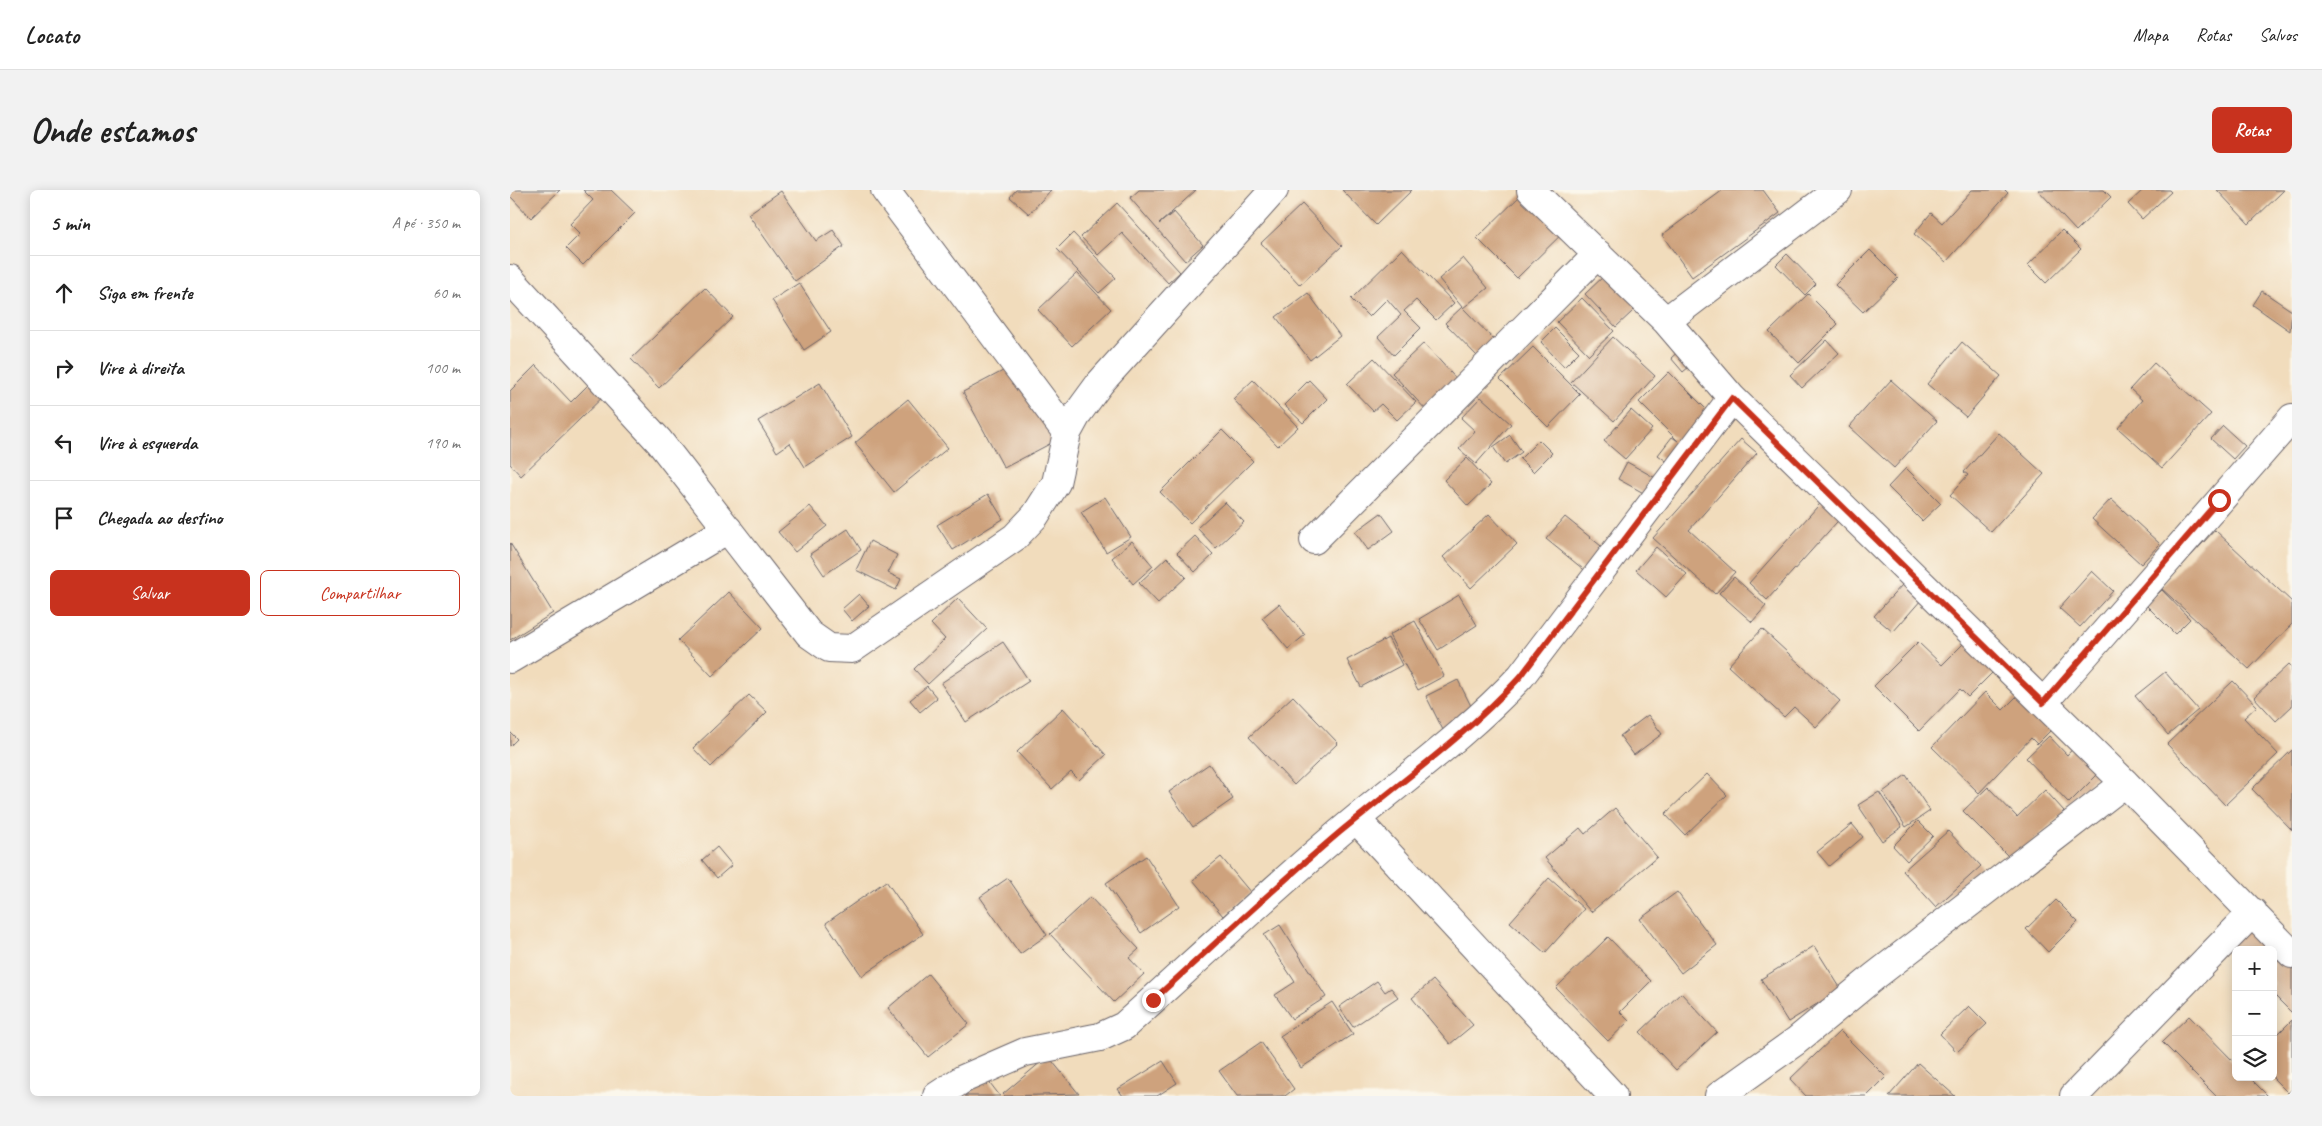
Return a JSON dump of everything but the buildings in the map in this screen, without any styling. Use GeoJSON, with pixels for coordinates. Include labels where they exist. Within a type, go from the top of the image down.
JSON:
{"type":"FeatureCollection","features":[{"type":"Feature","properties":{"kind":"street"},"geometry":{"type":"LineString","coordinates":[[885,190],[1067,433]]}},
{"type":"Feature","properties":{"kind":"street"},"geometry":{"type":"LineString","coordinates":[[510,279],[659,441],[809,634],[829,648],[852,649],[1014,537],[1035,516],[1056,483],[1067,433],[1078,413],[1100,383],[1274,190]]}},
{"type":"Feature","properties":{"kind":"street"},"geometry":{"type":"LineString","coordinates":[[1531,190],[1666,321],[1732,398],[2125,783],[2292,954]]}},
{"type":"Feature","properties":{"kind":"street"},"geometry":{"type":"LineString","coordinates":[[1666,321],[1838,190]]}},
{"type":"Feature","properties":{"kind":"street"},"geometry":{"type":"LineString","coordinates":[[1314,540],[1598,254]]}},
{"type":"Feature","properties":{"kind":"street"},"geometry":{"type":"LineString","coordinates":[[937,1096],[963,1079],[1025,1052],[1100,1037],[1124,1026],[1356,819],[1496,704],[1521,676],[1732,398]]}},
{"type":"Feature","properties":{"kind":"street"},"geometry":{"type":"LineString","coordinates":[[2043,703],[2292,418]]}},
{"type":"Feature","properties":{"kind":"street"},"geometry":{"type":"LineString","coordinates":[[510,659],[728,529]]}},
{"type":"Feature","properties":{"kind":"street"},"geometry":{"type":"LineString","coordinates":[[1720,1096],[1796,1041],[1883,970],[2125,783]]}},
{"type":"Feature","properties":{"kind":"street"},"geometry":{"type":"LineString","coordinates":[[1356,819],[1613,1096]]}},
{"type":"Feature","properties":{"kind":"street"},"geometry":{"type":"LineString","coordinates":[[2074,1096],[2253,912]]}},
{"type":"Feature","properties":{"kind":"route"},"geometry":{"type":"LineString","coordinates":[[1153,1000],[1339,834],[1496,704],[1521,676],[1732,398],[2043,703],[2219,500]]}}]}
